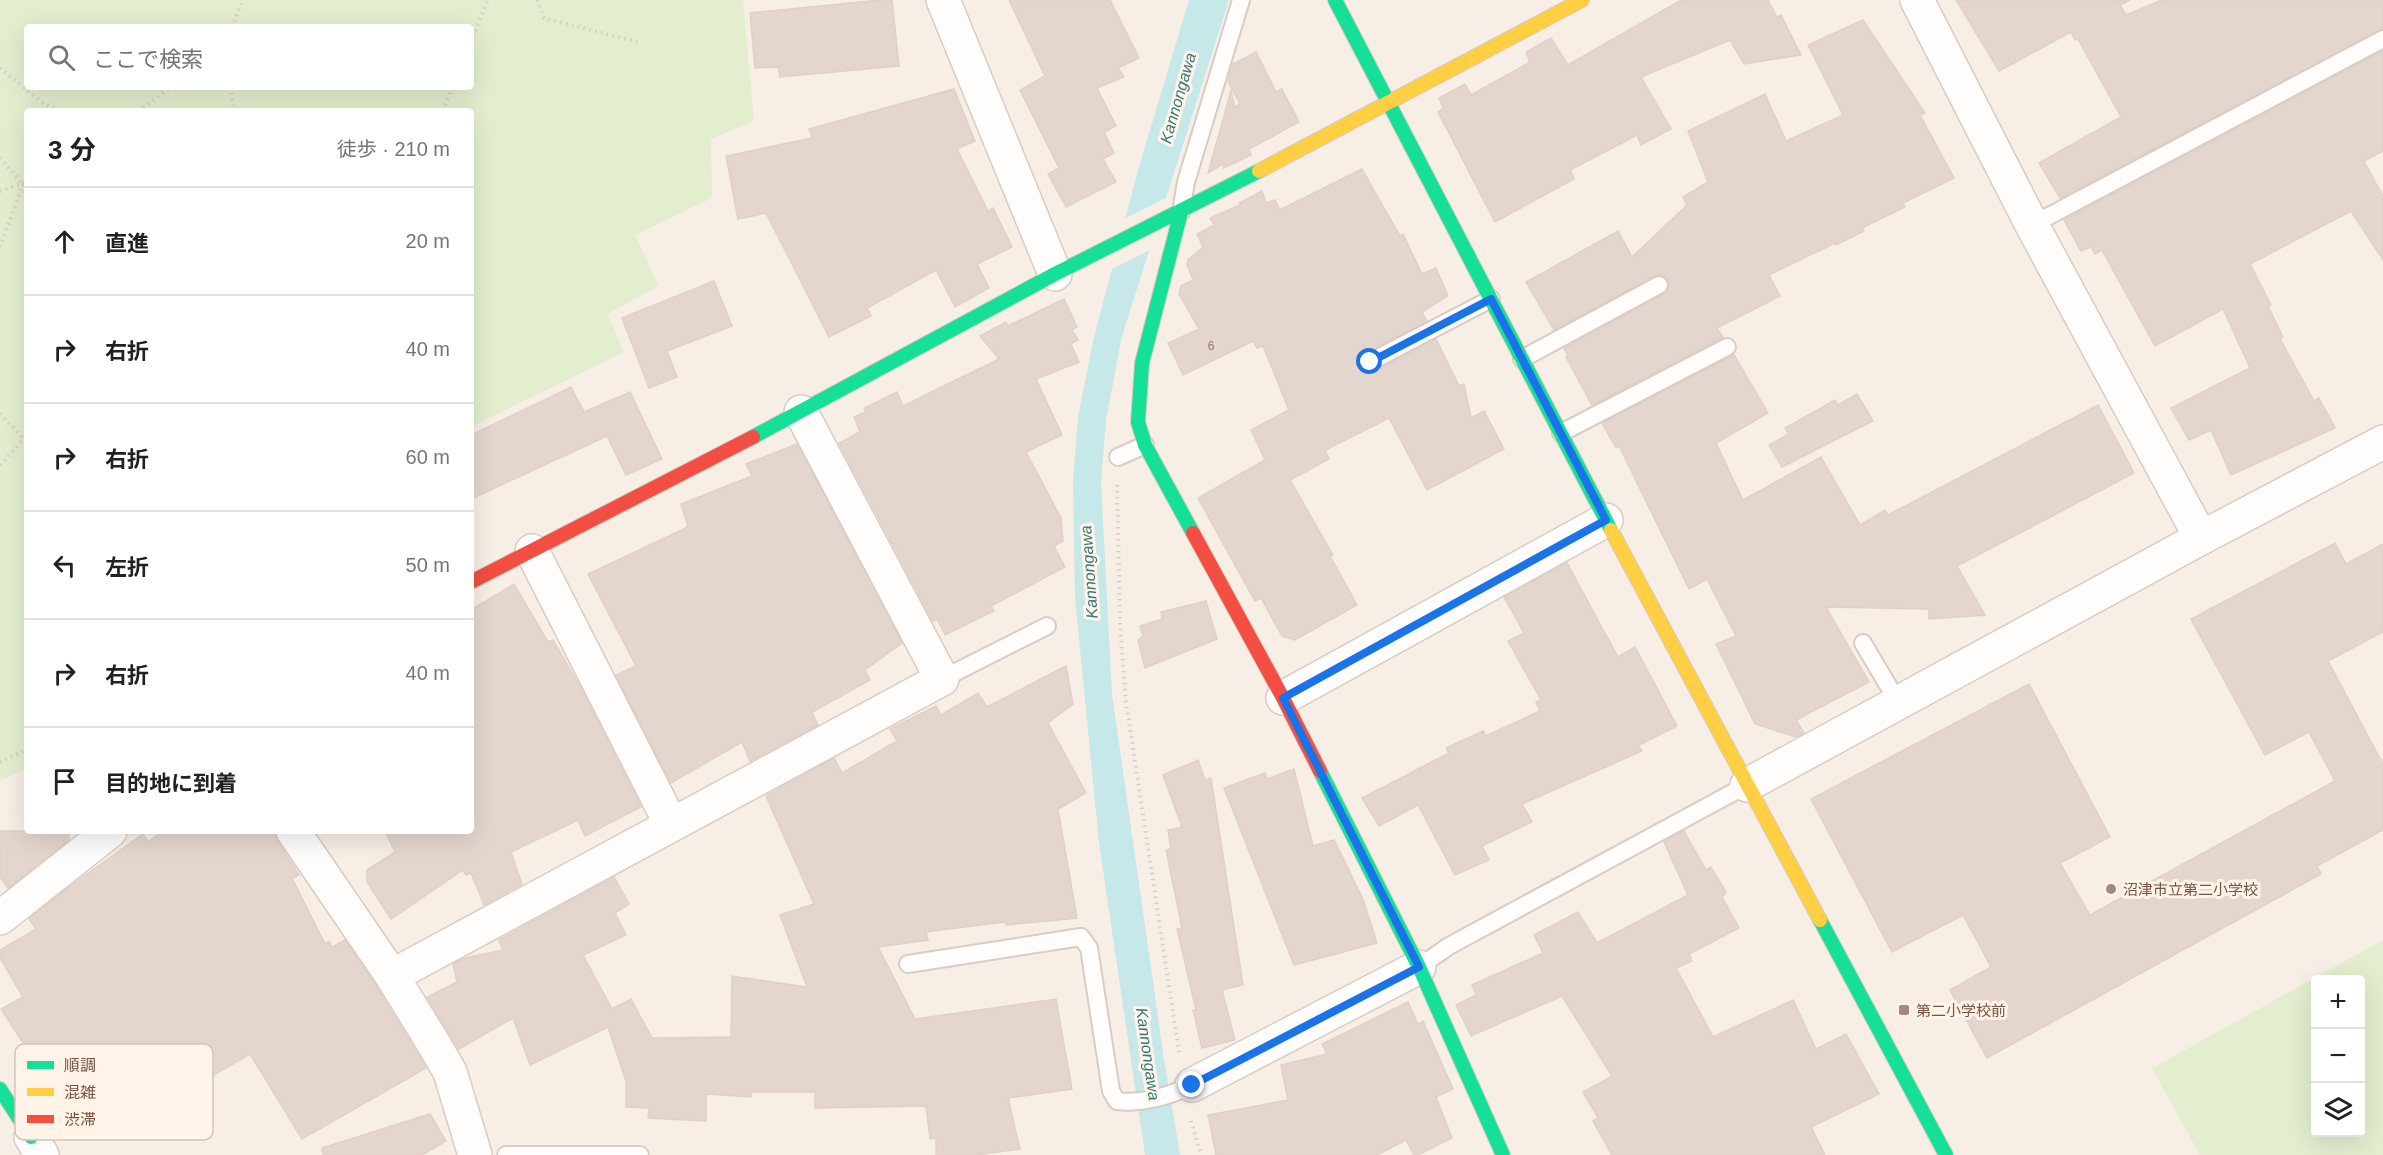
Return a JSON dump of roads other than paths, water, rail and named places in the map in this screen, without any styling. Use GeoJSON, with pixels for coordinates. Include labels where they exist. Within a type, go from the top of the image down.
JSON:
{"type":"FeatureCollection","features":[{"type":"Feature","properties":{"kind":"street"},"geometry":{"type":"LineString","coordinates":[[943,0],[1055,274]]}},
{"type":"Feature","properties":{"kind":"street"},"geometry":{"type":"LineString","coordinates":[[1335,0],[1606,520],[1946,1155]]}},
{"type":"Feature","properties":{"kind":"street"},"geometry":{"type":"LineString","coordinates":[[474,580],[801,412],[1055,274],[1175,215],[1389,104],[1582,0]]}},
{"type":"Feature","properties":{"kind":"street"},"geometry":{"type":"LineString","coordinates":[[1917,0],[2032,225],[2202,538]]}},
{"type":"Feature","properties":{"kind":"street"},"geometry":{"type":"LineString","coordinates":[[1175,215],[1142,363],[1138,422],[1145,445],[1283,698],[1419,967],[1503,1155]]}},
{"type":"Feature","properties":{"kind":"street"},"geometry":{"type":"LineString","coordinates":[[392,976],[942,679],[801,412]]}},
{"type":"Feature","properties":{"kind":"street"},"geometry":{"type":"LineString","coordinates":[[1747,785],[2383,442]]}},
{"type":"Feature","properties":{"kind":"street"},"geometry":{"type":"LineString","coordinates":[[1283,698],[1606,520]]}},
{"type":"Feature","properties":{"kind":"street"},"geometry":{"type":"LineString","coordinates":[[532,551],[671,824]]}},
{"type":"Feature","properties":{"kind":"street"},"geometry":{"type":"LineString","coordinates":[[0,918],[106,834]]}},
{"type":"Feature","properties":{"kind":"street"},"geometry":{"type":"LineString","coordinates":[[295,834],[392,976],[450,1072],[475,1155]]}},
{"type":"Feature","properties":{"kind":"street"},"geometry":{"type":"LineString","coordinates":[[1186,1098],[1419,967]]}},
{"type":"Feature","properties":{"kind":"street"},"geometry":{"type":"LineString","coordinates":[[0,1089],[15,1113]]}},
{"type":"Feature","properties":{"kind":"lane"},"geometry":{"type":"LineString","coordinates":[[1175,215],[1241,0]]}},
{"type":"Feature","properties":{"kind":"lane"},"geometry":{"type":"LineString","coordinates":[[2032,225],[2383,39]]}},
{"type":"Feature","properties":{"kind":"lane"},"geometry":{"type":"LineString","coordinates":[[1522,358],[1659,285]]}},
{"type":"Feature","properties":{"kind":"lane"},"geometry":{"type":"LineString","coordinates":[[1370,362],[1491,299]]}},
{"type":"Feature","properties":{"kind":"lane"},"geometry":{"type":"LineString","coordinates":[[1561,433],[1727,347]]}},
{"type":"Feature","properties":{"kind":"lane"},"geometry":{"type":"LineString","coordinates":[[1118,457],[1145,445]]}},
{"type":"Feature","properties":{"kind":"lane"},"geometry":{"type":"LineString","coordinates":[[942,679],[1047,626]]}},
{"type":"Feature","properties":{"kind":"lane"},"geometry":{"type":"LineString","coordinates":[[1863,644],[1899,704]]}},
{"type":"Feature","properties":{"kind":"lane"},"geometry":{"type":"LineString","coordinates":[[1419,967],[1449,946],[1747,785]]}},
{"type":"Feature","properties":{"kind":"lane"},"geometry":{"type":"LineString","coordinates":[[908,964],[1081,938],[1089,948],[1111,1091],[1117,1101],[1186,1098]]}},
{"type":"Feature","properties":{"kind":"lane"},"geometry":{"type":"LineString","coordinates":[[506,1155],[640,1155]]}},
{"type":"Feature","properties":{"kind":"water","name":"Kannongawa"},"geometry":{"type":"Polygon","coordinates":[[[1189,0],[1229,0],[1122,336],[1106,420],[1101,482],[1112,694],[1164,1059],[1180,1155],[1145,1155],[1099,843],[1075,598],[1073,480],[1078,417],[1094,337],[1138,170],[1189,0]]]}},
{"type":"Feature","properties":{"kind":"place","name":"沼津市立第二小学校"},"geometry":{"type":"Point","coordinates":[2111,889]}},
{"type":"Feature","properties":{"kind":"place","name":"第二小学校前"},"geometry":{"type":"Point","coordinates":[1904,1010]}}]}
